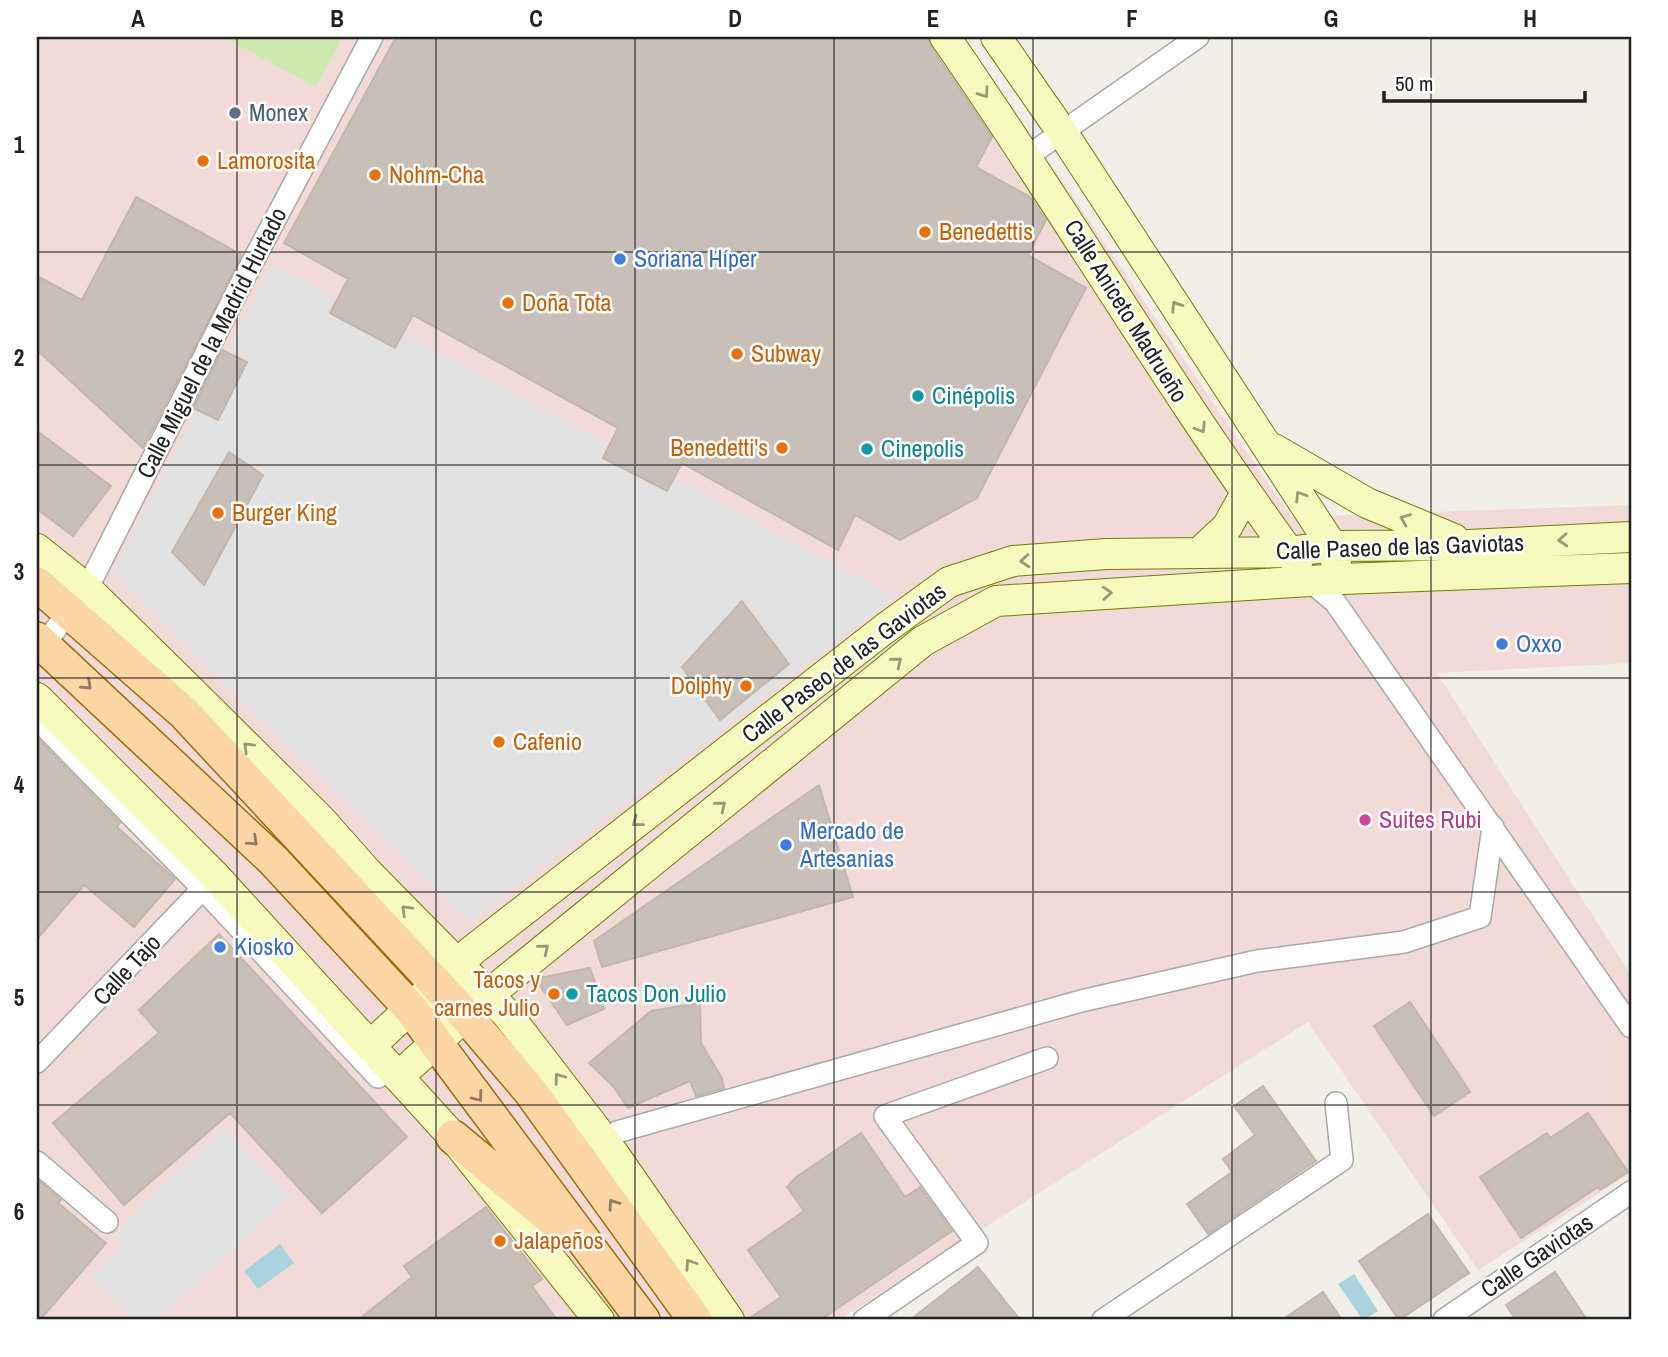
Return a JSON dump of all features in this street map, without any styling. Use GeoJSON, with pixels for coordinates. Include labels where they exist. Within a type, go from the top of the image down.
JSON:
{"type":"FeatureCollection","features":[{"type":"Feature","properties":{"kind":"main road","name":"Calle Aniceto Madrueño"},"geometry":{"type":"LineString","coordinates":[[945,37],[1028,156],[1216,452],[1311,583]]}},
{"type":"Feature","properties":{"kind":"main road","name":"Calle Aniceto Madrueño"},"geometry":{"type":"LineString","coordinates":[[996,37],[1062,132],[1332,546],[1338,590]]}},
{"type":"Feature","properties":{"kind":"main road"},"geometry":{"type":"LineString","coordinates":[[1268,445],[1367,503],[1468,545]]}},
{"type":"Feature","properties":{"kind":"main road"},"geometry":{"type":"LineString","coordinates":[[1199,553],[1227,527],[1246,493]]}},
{"type":"Feature","properties":{"kind":"main road","name":"Calle Paseo de las Gaviotas"},"geometry":{"type":"LineString","coordinates":[[370,1046],[448,974],[883,630],[949,582],[1013,561],[1106,554],[1289,552],[1332,546],[1468,545],[1631,537]]}},
{"type":"Feature","properties":{"kind":"main road"},"geometry":{"type":"LineString","coordinates":[[37,549],[78,600],[184,713],[477,1005],[545,1060],[729,1320]]}},
{"type":"Feature","properties":{"kind":"main road","name":"Calle Paseo de las Gaviotas"},"geometry":{"type":"LineString","coordinates":[[398,1077],[477,1005],[923,641],[996,601],[1158,589],[1311,583],[1338,590],[1631,568]]}},
{"type":"Feature","properties":{"kind":"main road"},"geometry":{"type":"LineString","coordinates":[[37,584],[78,600]]}},
{"type":"Feature","properties":{"kind":"main road"},"geometry":{"type":"LineString","coordinates":[[39,645],[273,860],[410,1008],[643,1320]]}},
{"type":"Feature","properties":{"kind":"main road"},"geometry":{"type":"LineString","coordinates":[[37,698],[209,882],[370,1046],[453,1137],[599,1320]]}},
{"type":"Feature","properties":{"kind":"main road"},"geometry":{"type":"LineString","coordinates":[[477,1005],[530,1091],[695,1320]]}},
{"type":"Feature","properties":{"kind":"main road"},"geometry":{"type":"LineString","coordinates":[[453,1137],[596,1255]]}},
{"type":"Feature","properties":{"kind":"street","name":"Calle Miguel de la Madrid Hurtado"},"geometry":{"type":"LineString","coordinates":[[39,645],[78,600],[372,37]]}},
{"type":"Feature","properties":{"kind":"street"},"geometry":{"type":"LineString","coordinates":[[1028,156],[1198,37]]}},
{"type":"Feature","properties":{"kind":"street"},"geometry":{"type":"LineString","coordinates":[[1338,590],[1493,827],[1631,1027]]}},
{"type":"Feature","properties":{"kind":"street"},"geometry":{"type":"LineString","coordinates":[[37,719],[209,882],[442,1145],[582,1320]]}},
{"type":"Feature","properties":{"kind":"street"},"geometry":{"type":"LineString","coordinates":[[604,1140],[617,1132],[1081,1001],[1257,961],[1404,942],[1480,917],[1493,827]]}},
{"type":"Feature","properties":{"kind":"street","name":"Calle Tajo"},"geometry":{"type":"LineString","coordinates":[[37,1062],[209,882]]}},
{"type":"Feature","properties":{"kind":"street"},"geometry":{"type":"LineString","coordinates":[[863,1320],[977,1243],[885,1116],[1047,1058]]}},
{"type":"Feature","properties":{"kind":"street"},"geometry":{"type":"LineString","coordinates":[[1103,1320],[1342,1160],[1336,1103]]}},
{"type":"Feature","properties":{"kind":"street"},"geometry":{"type":"LineString","coordinates":[[37,1162],[107,1222]]}},
{"type":"Feature","properties":{"kind":"street","name":"Calle Gaviotas"},"geometry":{"type":"LineString","coordinates":[[1444,1320],[1631,1192]]}},
{"type":"Feature","properties":{"kind":"shaded area"},"geometry":{"type":"Polygon","coordinates":[[[37,37],[222,37],[316,86],[343,37],[964,37],[1291,517],[1631,505],[1631,663],[1437,673],[1631,975],[1631,1173],[1478,1270],[1308,1022],[839,1320],[37,1320],[37,37]]]}},
{"type":"Feature","properties":{"kind":"shaded area"},"geometry":{"type":"Polygon","coordinates":[[[272,264],[896,597],[469,922],[112,573],[272,264]]]}},
{"type":"Feature","properties":{"kind":"shaded area"},"geometry":{"type":"Polygon","coordinates":[[[225,1128],[290,1196],[157,1320],[132,1320],[90,1276],[122,1246],[112,1234],[225,1128]]]}},
{"type":"Feature","properties":{"kind":"green space"},"geometry":{"type":"Polygon","coordinates":[[[222,37],[343,37],[316,87],[222,37]]]}},
{"type":"Feature","properties":{"kind":"water"},"geometry":{"type":"Polygon","coordinates":[[[280,1244],[294,1263],[258,1289],[244,1271],[280,1244]]]}},
{"type":"Feature","properties":{"kind":"water"},"geometry":{"type":"Polygon","coordinates":[[[1354,1274],[1378,1311],[1363,1320],[1338,1284],[1354,1274]]]}},
{"type":"Feature","properties":{"kind":"building","name":"Soriana Híper"},"geometry":{"type":"Polygon","coordinates":[[[396,37],[928,37],[931,47],[992,137],[976,167],[1030,197],[1046,220],[1028,255],[1086,288],[977,498],[900,540],[855,515],[838,550],[682,463],[667,491],[603,458],[618,428],[413,315],[395,348],[330,313],[348,279],[284,243],[396,37]]]}},
{"type":"Feature","properties":{"kind":"building"},"geometry":{"type":"Polygon","coordinates":[[[136,197],[242,255],[143,448],[37,350],[37,276],[82,300],[136,197]]]}},
{"type":"Feature","properties":{"kind":"building"},"geometry":{"type":"Polygon","coordinates":[[[222,350],[247,362],[218,420],[193,408],[222,350]]]}},
{"type":"Feature","properties":{"kind":"building"},"geometry":{"type":"Polygon","coordinates":[[[37,431],[111,486],[73,536],[37,509],[37,431]]]}},
{"type":"Feature","properties":{"kind":"building","name":"Burger King"},"geometry":{"type":"Polygon","coordinates":[[[229,452],[263,475],[204,585],[172,552],[229,452]]]}},
{"type":"Feature","properties":{"kind":"building"},"geometry":{"type":"Polygon","coordinates":[[[742,601],[789,664],[720,720],[682,667],[742,601]]]}},
{"type":"Feature","properties":{"kind":"building"},"geometry":{"type":"Polygon","coordinates":[[[37,738],[120,823],[117,827],[175,879],[134,927],[84,885],[37,939],[37,738]]]}},
{"type":"Feature","properties":{"kind":"building"},"geometry":{"type":"Polygon","coordinates":[[[819,785],[853,897],[602,967],[594,941],[819,785]]]}},
{"type":"Feature","properties":{"kind":"building"},"geometry":{"type":"Polygon","coordinates":[[[219,934],[407,1137],[322,1213],[230,1113],[124,1205],[53,1123],[159,1033],[139,1010],[219,934]]]}},
{"type":"Feature","properties":{"kind":"building","name":"Tacos Don Julio"},"geometry":{"type":"Polygon","coordinates":[[[590,968],[604,1009],[567,1025],[535,979],[590,968]]]}},
{"type":"Feature","properties":{"kind":"building"},"geometry":{"type":"Polygon","coordinates":[[[1410,1002],[1470,1092],[1434,1116],[1374,1026],[1410,1002]]]}},
{"type":"Feature","properties":{"kind":"building"},"geometry":{"type":"Polygon","coordinates":[[[700,1003],[701,1043],[722,1078],[724,1088],[696,1096],[690,1081],[628,1108],[613,1086],[589,1063],[651,1011],[700,1003]]]}},
{"type":"Feature","properties":{"kind":"building"},"geometry":{"type":"Polygon","coordinates":[[[1263,1086],[1316,1161],[1208,1234],[1187,1204],[1232,1172],[1223,1159],[1255,1135],[1234,1106],[1263,1086]]]}},
{"type":"Feature","properties":{"kind":"building"},"geometry":{"type":"Polygon","coordinates":[[[1588,1113],[1628,1172],[1600,1190],[1598,1187],[1521,1238],[1480,1177],[1547,1133],[1550,1138],[1588,1113]]]}},
{"type":"Feature","properties":{"kind":"building"},"geometry":{"type":"Polygon","coordinates":[[[861,1133],[905,1197],[920,1187],[952,1231],[820,1320],[747,1320],[781,1297],[748,1250],[804,1211],[787,1187],[795,1178],[861,1133]]]}},
{"type":"Feature","properties":{"kind":"building"},"geometry":{"type":"Polygon","coordinates":[[[37,1179],[61,1200],[58,1203],[106,1243],[40,1320],[37,1320],[37,1179]]]}},
{"type":"Feature","properties":{"kind":"building"},"geometry":{"type":"Polygon","coordinates":[[[486,1207],[542,1279],[532,1286],[557,1320],[358,1320],[412,1277],[404,1266],[486,1207]]]}},
{"type":"Feature","properties":{"kind":"building"},"geometry":{"type":"Polygon","coordinates":[[[1428,1214],[1469,1273],[1399,1320],[1359,1261],[1428,1214]]]}},
{"type":"Feature","properties":{"kind":"building"},"geometry":{"type":"Polygon","coordinates":[[[978,1267],[1020,1320],[910,1320],[978,1267]]]}},
{"type":"Feature","properties":{"kind":"building"},"geometry":{"type":"Polygon","coordinates":[[[1555,1272],[1587,1320],[1516,1320],[1506,1305],[1555,1272]]]}},
{"type":"Feature","properties":{"kind":"building"},"geometry":{"type":"Polygon","coordinates":[[[1323,1292],[1342,1320],[1282,1320],[1323,1292]]]}},
{"type":"Feature","properties":{"kind":"place","name":"Monex"},"geometry":{"type":"Point","coordinates":[235,113]}},
{"type":"Feature","properties":{"kind":"place","name":"Lamorosita"},"geometry":{"type":"Point","coordinates":[203,161]}},
{"type":"Feature","properties":{"kind":"place","name":"Nohm-Cha"},"geometry":{"type":"Point","coordinates":[375,175]}},
{"type":"Feature","properties":{"kind":"place","name":"Benedettis"},"geometry":{"type":"Point","coordinates":[925,232]}},
{"type":"Feature","properties":{"kind":"place","name":"Soriana Híper"},"geometry":{"type":"Point","coordinates":[620,259]}},
{"type":"Feature","properties":{"kind":"place","name":"Doña Tota"},"geometry":{"type":"Point","coordinates":[508,303]}},
{"type":"Feature","properties":{"kind":"place","name":"Subway"},"geometry":{"type":"Point","coordinates":[737,354]}},
{"type":"Feature","properties":{"kind":"place","name":"Cinépolis"},"geometry":{"type":"Point","coordinates":[918,396]}},
{"type":"Feature","properties":{"kind":"place","name":"Benedetti's"},"geometry":{"type":"Point","coordinates":[782,448]}},
{"type":"Feature","properties":{"kind":"place","name":"Cinepolis"},"geometry":{"type":"Point","coordinates":[867,449]}},
{"type":"Feature","properties":{"kind":"place","name":"Burger King"},"geometry":{"type":"Point","coordinates":[218,513]}},
{"type":"Feature","properties":{"kind":"place","name":"Oxxo"},"geometry":{"type":"Point","coordinates":[1502,644]}},
{"type":"Feature","properties":{"kind":"place","name":"Dolphy"},"geometry":{"type":"Point","coordinates":[746,686]}},
{"type":"Feature","properties":{"kind":"place","name":"Cafenio"},"geometry":{"type":"Point","coordinates":[499,742]}},
{"type":"Feature","properties":{"kind":"place","name":"Suites Rubi"},"geometry":{"type":"Point","coordinates":[1365,820]}},
{"type":"Feature","properties":{"kind":"place","name":"Mercado de Artesanias"},"geometry":{"type":"Point","coordinates":[786,845]}},
{"type":"Feature","properties":{"kind":"place","name":"Kiosko"},"geometry":{"type":"Point","coordinates":[220,947]}},
{"type":"Feature","properties":{"kind":"place","name":"Tacos y carnes Julio"},"geometry":{"type":"Point","coordinates":[554,994]}},
{"type":"Feature","properties":{"kind":"place","name":"Tacos Don Julio"},"geometry":{"type":"Point","coordinates":[572,994]}},
{"type":"Feature","properties":{"kind":"place","name":"Jalapeños"},"geometry":{"type":"Point","coordinates":[500,1241]}}]}
